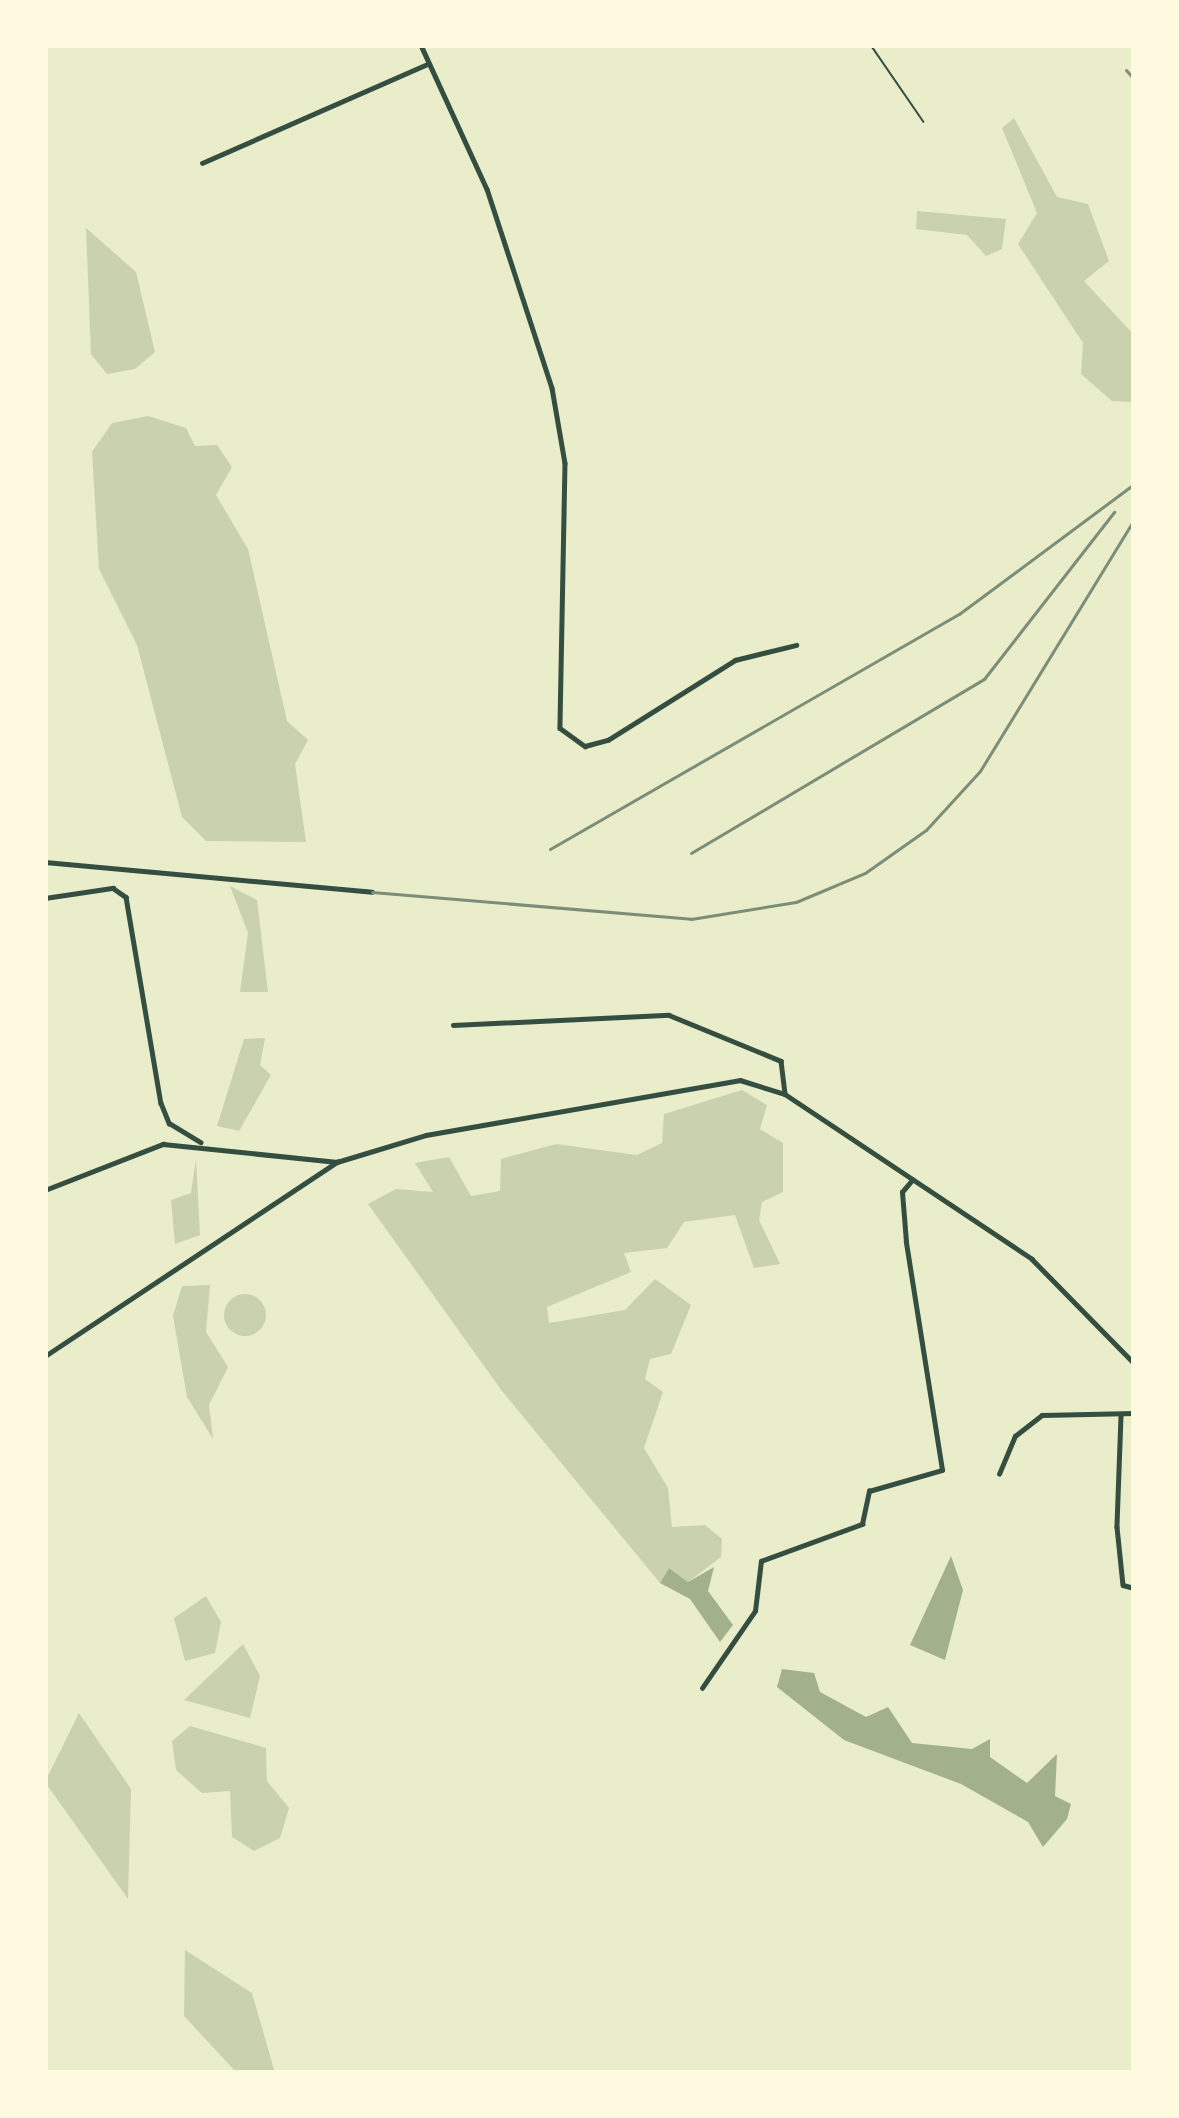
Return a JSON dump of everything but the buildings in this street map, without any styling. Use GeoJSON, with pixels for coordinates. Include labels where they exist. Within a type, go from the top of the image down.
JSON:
{"type":"FeatureCollection","features":[{"type":"Feature","properties":{"kind":"street"},"geometry":{"type":"LineString","coordinates":[[421,45],[487,189],[552,388],[566,463],[560,728],[585,746],[608,740],[735,660],[796,645]]}},
{"type":"Feature","properties":{"kind":"street"},"geometry":{"type":"LineString","coordinates":[[202,163],[428,64]]}},
{"type":"Feature","properties":{"kind":"street"},"geometry":{"type":"LineString","coordinates":[[45,862],[372,892]]}},
{"type":"Feature","properties":{"kind":"street"},"geometry":{"type":"LineString","coordinates":[[45,898],[113,888],[126,897],[160,1103],[169,1123],[202,1142]]}},
{"type":"Feature","properties":{"kind":"street"},"geometry":{"type":"LineString","coordinates":[[453,1025],[669,1015],[781,1061],[784,1094]]}},
{"type":"Feature","properties":{"kind":"street"},"geometry":{"type":"LineString","coordinates":[[45,1356],[337,1162],[740,1080],[784,1094],[1032,1259],[1134,1363]]}},
{"type":"Feature","properties":{"kind":"street"},"geometry":{"type":"LineString","coordinates":[[45,1190],[126,1154],[202,1142],[337,1162]]}},
{"type":"Feature","properties":{"kind":"street"},"geometry":{"type":"LineString","coordinates":[[702,1688],[755,1611],[761,1561],[862,1524],[869,1491],[942,1470],[943,1423],[906,1242],[902,1192],[912,1180]]}},
{"type":"Feature","properties":{"kind":"street"},"geometry":{"type":"LineString","coordinates":[[999,1474],[1015,1436],[1042,1414],[1134,1413]]}},
{"type":"Feature","properties":{"kind":"street"},"geometry":{"type":"LineString","coordinates":[[1121,1416],[1117,1527],[1123,1585],[1134,1588]]}},
{"type":"Feature","properties":{"kind":"lane"},"geometry":{"type":"LineString","coordinates":[[871,45],[924,122]]}},
{"type":"Feature","properties":{"kind":"shaded area"},"geometry":{"type":"Polygon","coordinates":[[[1014,118],[1057,197],[1088,204],[1109,261],[1084,281],[1134,335],[1134,402],[1112,401],[1081,374],[1083,343],[1018,244],[1037,213],[1002,128],[1014,118]]]}},
{"type":"Feature","properties":{"kind":"shaded area"},"geometry":{"type":"Polygon","coordinates":[[[917,211],[1006,219],[1002,249],[986,256],[967,235],[916,229],[917,211]]]}},
{"type":"Feature","properties":{"kind":"shaded area"},"geometry":{"type":"Polygon","coordinates":[[[86,228],[136,272],[155,352],[135,369],[107,374],[91,354],[86,228]]]}},
{"type":"Feature","properties":{"kind":"shaded area"},"geometry":{"type":"Polygon","coordinates":[[[148,416],[186,428],[195,446],[217,445],[232,467],[216,495],[248,549],[287,721],[308,740],[295,764],[306,842],[206,841],[182,817],[137,645],[99,569],[92,452],[112,423],[148,416]]]}},
{"type":"Feature","properties":{"kind":"shaded area"},"geometry":{"type":"Polygon","coordinates":[[[230,886],[257,900],[268,992],[240,992],[248,933],[230,886]]]}},
{"type":"Feature","properties":{"kind":"shaded area"},"geometry":{"type":"Polygon","coordinates":[[[265,1038],[260,1065],[271,1075],[239,1131],[217,1126],[244,1039],[265,1038]]]}},
{"type":"Feature","properties":{"kind":"shaded area"},"geometry":{"type":"Polygon","coordinates":[[[742,1090],[767,1105],[760,1129],[783,1143],[783,1192],[762,1202],[759,1220],[780,1264],[754,1268],[735,1215],[684,1222],[667,1248],[624,1253],[631,1272],[547,1307],[549,1323],[625,1310],[655,1279],[691,1305],[671,1354],[650,1359],[645,1379],[663,1392],[644,1448],[668,1488],[672,1527],[705,1525],[722,1539],[721,1557],[688,1582],[669,1568],[660,1583],[502,1391],[368,1204],[396,1189],[433,1192],[415,1163],[449,1157],[471,1196],[500,1191],[501,1159],[556,1144],[637,1155],[662,1143],[664,1114],[742,1090]]]}},
{"type":"Feature","properties":{"kind":"shaded area"},"geometry":{"type":"Polygon","coordinates":[[[196,1159],[200,1235],[175,1244],[171,1200],[191,1193],[196,1159]]]}},
{"type":"Feature","properties":{"kind":"shaded area"},"geometry":{"type":"Polygon","coordinates":[[[210,1285],[206,1332],[228,1367],[209,1405],[213,1439],[187,1397],[173,1316],[182,1286],[210,1285]]]}},
{"type":"Feature","properties":{"kind":"shaded area"},"geometry":{"type":"Polygon","coordinates":[[[245,1294],[260,1300],[266,1315],[260,1330],[245,1336],[230,1330],[224,1315],[230,1300],[245,1294]]]}},
{"type":"Feature","properties":{"kind":"shaded area"},"geometry":{"type":"Polygon","coordinates":[[[951,1556],[963,1590],[945,1660],[910,1645],[951,1556]]]}},
{"type":"Feature","properties":{"kind":"shaded area"},"geometry":{"type":"Polygon","coordinates":[[[714,1567],[708,1591],[733,1625],[720,1642],[690,1599],[660,1583],[669,1568],[688,1582],[714,1567]]]}},
{"type":"Feature","properties":{"kind":"shaded area"},"geometry":{"type":"Polygon","coordinates":[[[206,1596],[221,1622],[215,1653],[185,1661],[174,1618],[206,1596]]]}},
{"type":"Feature","properties":{"kind":"shaded area"},"geometry":{"type":"Polygon","coordinates":[[[243,1644],[260,1676],[250,1718],[184,1700],[243,1644]]]}},
{"type":"Feature","properties":{"kind":"shaded area"},"geometry":{"type":"Polygon","coordinates":[[[782,1669],[814,1673],[820,1692],[866,1717],[888,1707],[912,1743],[972,1749],[990,1739],[990,1757],[1027,1783],[1057,1754],[1055,1796],[1071,1804],[1067,1819],[1043,1847],[1028,1822],[961,1784],[844,1740],[777,1687],[782,1669]]]}},
{"type":"Feature","properties":{"kind":"shaded area"},"geometry":{"type":"Polygon","coordinates":[[[79,1713],[131,1789],[128,1899],[45,1782],[79,1713]]]}},
{"type":"Feature","properties":{"kind":"shaded area"},"geometry":{"type":"Polygon","coordinates":[[[190,1726],[266,1748],[267,1781],[289,1808],[280,1838],[254,1851],[232,1837],[230,1791],[202,1793],[176,1770],[172,1741],[190,1726]]]}},
{"type":"Feature","properties":{"kind":"shaded area"},"geometry":{"type":"Polygon","coordinates":[[[185,1950],[252,1993],[275,2073],[237,2073],[184,2016],[185,1950]]]}},
{"type":"Feature","properties":{"kind":"railway"},"geometry":{"type":"LineString","coordinates":[[1126,70],[1134,79]]}},
{"type":"Feature","properties":{"kind":"railway"},"geometry":{"type":"LineString","coordinates":[[550,849],[959,614],[1134,484]]}},
{"type":"Feature","properties":{"kind":"railway"},"geometry":{"type":"LineString","coordinates":[[691,853],[984,679],[1114,512]]}},
{"type":"Feature","properties":{"kind":"railway"},"geometry":{"type":"LineString","coordinates":[[372,892],[691,919],[796,902],[865,873],[926,830],[980,771],[1134,520]]}}]}
